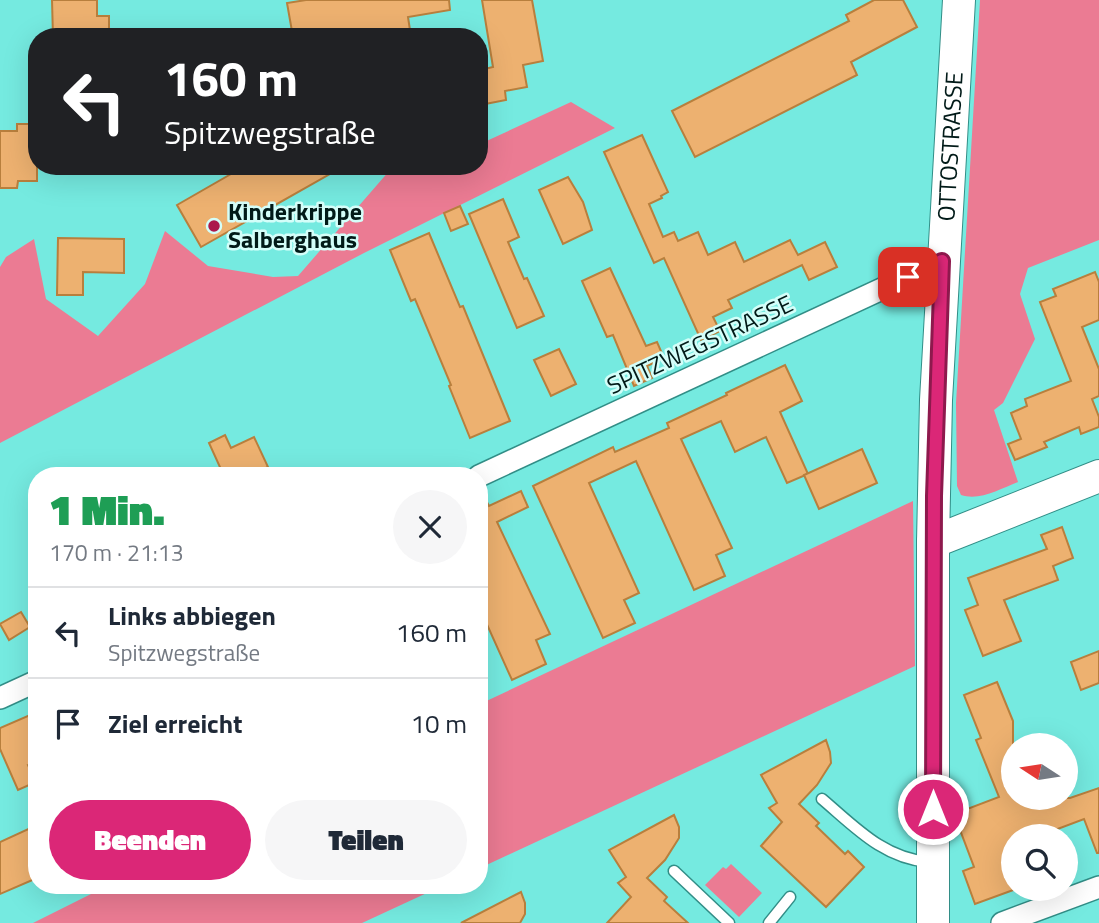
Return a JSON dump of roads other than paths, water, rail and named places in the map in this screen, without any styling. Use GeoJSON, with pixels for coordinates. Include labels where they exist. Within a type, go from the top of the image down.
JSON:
{"type":"FeatureCollection","features":[{"type":"Feature","properties":{"kind":"street","name":"OTTOSTRASSE"},"geometry":{"type":"LineString","coordinates":[[933,923],[933,542],[936,400],[959,0]]}},
{"type":"Feature","properties":{"kind":"street","name":"SPITZWEGSTRASSE"},"geometry":{"type":"LineString","coordinates":[[488,472],[942,261]]}},
{"type":"Feature","properties":{"kind":"street"},"geometry":{"type":"LineString","coordinates":[[933,542],[1099,476]]}},
{"type":"Feature","properties":{"kind":"street"},"geometry":{"type":"LineString","coordinates":[[0,698],[28,685]]}},
{"type":"Feature","properties":{"kind":"street"},"geometry":{"type":"LineString","coordinates":[[1002,923],[1099,887]]}},
{"type":"Feature","properties":{"kind":"lane"},"geometry":{"type":"LineString","coordinates":[[822,799],[883,849],[900,857],[933,862]]}},
{"type":"Feature","properties":{"kind":"lane"},"geometry":{"type":"LineString","coordinates":[[674,871],[729,923]]}},
{"type":"Feature","properties":{"kind":"lane"},"geometry":{"type":"LineString","coordinates":[[769,923],[790,897]]}},
{"type":"Feature","properties":{"kind":"place","name":"Kinderkrippe Salberghaus"},"geometry":{"type":"Point","coordinates":[214,226]}}]}
